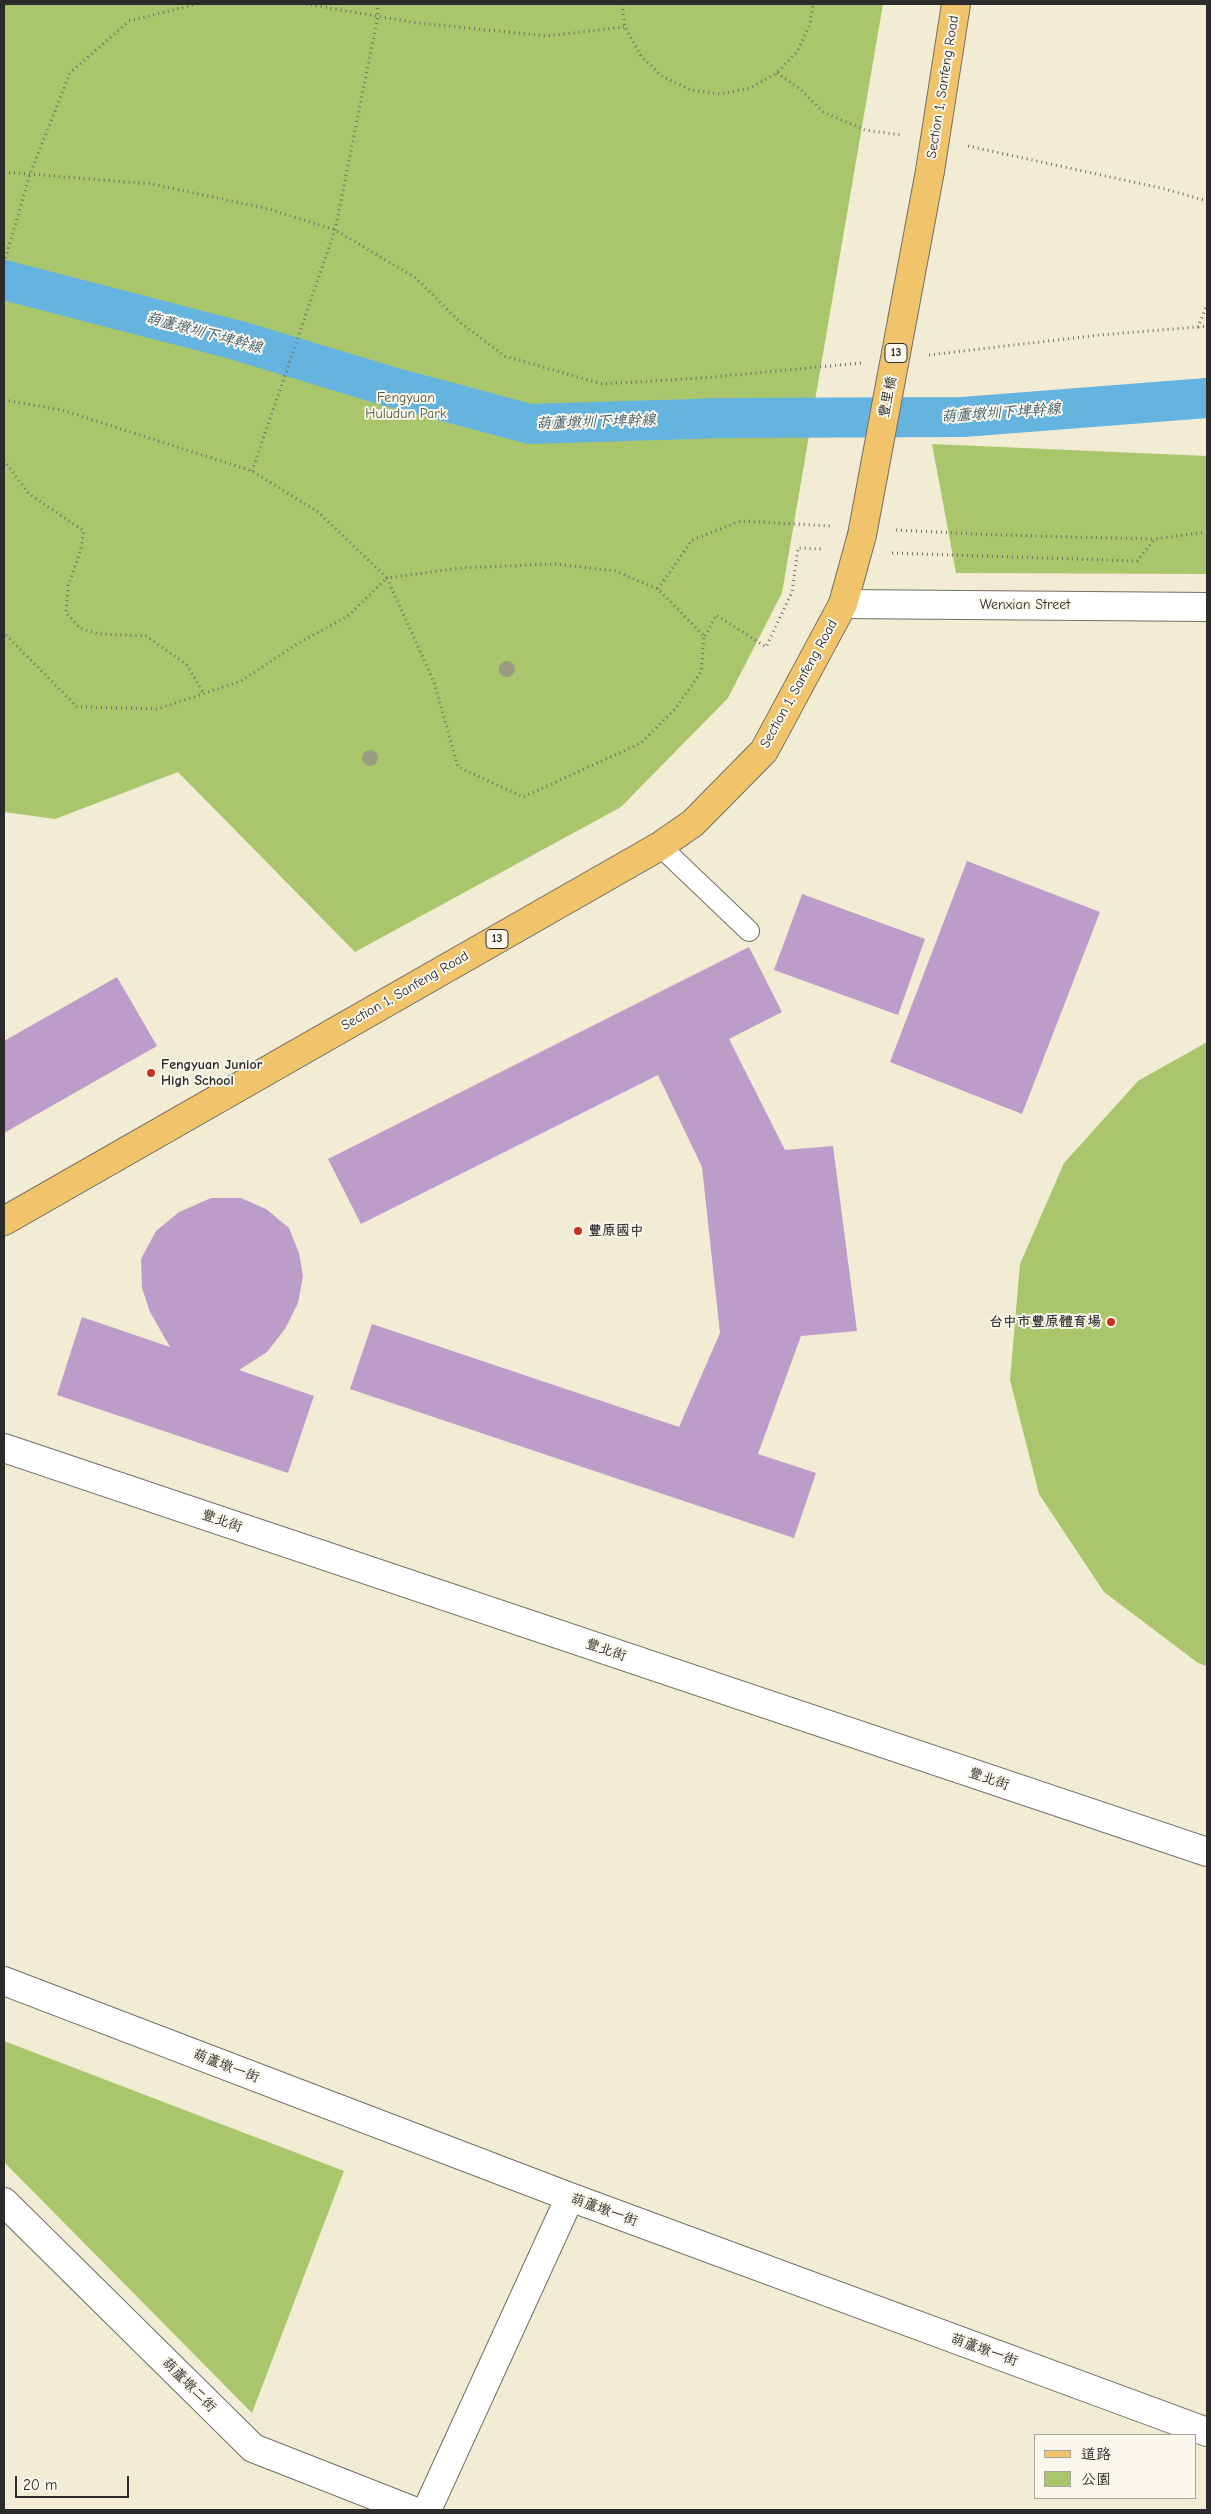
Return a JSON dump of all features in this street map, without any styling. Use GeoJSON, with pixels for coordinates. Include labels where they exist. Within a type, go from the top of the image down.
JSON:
{"type":"FeatureCollection","features":[{"type":"Feature","properties":{"kind":"main road","name":"Section 1, Sanfeng Road"},"geometry":{"type":"LineString","coordinates":[[930,171],[956,4]]}},
{"type":"Feature","properties":{"kind":"main road","name":"豐里橋"},"geometry":{"type":"LineString","coordinates":[[862,535],[930,171]]}},
{"type":"Feature","properties":{"kind":"main road","name":"Section 1, Sanfeng Road"},"geometry":{"type":"LineString","coordinates":[[4,1221],[660,846],[693,823],[764,751],[843,604],[862,535]]}},
{"type":"Feature","properties":{"kind":"street","name":"Wenxian Street"},"geometry":{"type":"LineString","coordinates":[[843,604],[1207,606]]}},
{"type":"Feature","properties":{"kind":"street","name":"豐北街"},"geometry":{"type":"LineString","coordinates":[[4,1448],[1207,1852]]}},
{"type":"Feature","properties":{"kind":"street","name":"葫蘆墩一街"},"geometry":{"type":"LineString","coordinates":[[4,1981],[570,2197],[1207,2432]]}},
{"type":"Feature","properties":{"kind":"street"},"geometry":{"type":"LineString","coordinates":[[427,2510],[570,2197]]}},
{"type":"Feature","properties":{"kind":"street","name":"葫蘆墩二街"},"geometry":{"type":"LineString","coordinates":[[4,2202],[253,2448],[411,2510]]}},
{"type":"Feature","properties":{"kind":"lane"},"geometry":{"type":"LineString","coordinates":[[660,846],[749,931]]}},
{"type":"Feature","properties":{"kind":"path"},"geometry":{"type":"LineString","coordinates":[[4,263],[30,174],[70,73],[129,21],[197,4]]}},
{"type":"Feature","properties":{"kind":"path"},"geometry":{"type":"LineString","coordinates":[[306,4],[418,22],[548,36],[625,27]]}},
{"type":"Feature","properties":{"kind":"path"},"geometry":{"type":"LineString","coordinates":[[252,471],[336,230],[378,16],[377,4]]}},
{"type":"Feature","properties":{"kind":"path"},"geometry":{"type":"LineString","coordinates":[[622,4],[625,27],[641,56],[663,77],[691,90],[721,94],[750,88],[777,74],[797,52],[810,24],[812,4]]}},
{"type":"Feature","properties":{"kind":"path"},"geometry":{"type":"LineString","coordinates":[[777,74],[800,89],[823,112],[865,130],[935,139],[1164,189],[1207,201]]}},
{"type":"Feature","properties":{"kind":"path"},"geometry":{"type":"LineString","coordinates":[[4,172],[152,184],[269,209],[336,230],[416,278],[461,323],[504,356],[602,384],[702,378],[871,362]]}},
{"type":"Feature","properties":{"kind":"path"},"geometry":{"type":"LineString","coordinates":[[1198,327],[1207,305]]}},
{"type":"Feature","properties":{"kind":"path"},"geometry":{"type":"LineString","coordinates":[[921,356],[1099,335],[1207,326]]}},
{"type":"Feature","properties":{"kind":"path"},"geometry":{"type":"LineString","coordinates":[[4,400],[62,410],[252,471],[318,512],[387,578],[434,682],[458,767],[523,797],[641,743],[675,709],[701,672],[704,636],[658,589],[616,571],[555,564],[460,568],[387,578],[348,616],[298,644],[241,681],[158,709],[77,707],[4,632]]}},
{"type":"Feature","properties":{"kind":"path"},"geometry":{"type":"LineString","coordinates":[[4,460],[29,494],[84,531],[80,552],[68,586],[66,613],[80,628],[100,634],[146,636],[187,665],[204,694]]}},
{"type":"Feature","properties":{"kind":"path"},"geometry":{"type":"LineString","coordinates":[[658,589],[692,540],[740,521]]}},
{"type":"Feature","properties":{"kind":"path"},"geometry":{"type":"LineString","coordinates":[[997,535],[1155,539]]}},
{"type":"Feature","properties":{"kind":"green space","name":"Fengyuan Huludun Park"},"geometry":{"type":"Polygon","coordinates":[[[4,4],[883,4],[782,593],[728,698],[621,807],[355,952],[178,772],[55,819],[4,812],[4,4]]]}},
{"type":"Feature","properties":{"kind":"green space"},"geometry":{"type":"Polygon","coordinates":[[[932,444],[1207,456],[1207,574],[956,573],[932,444]]]}},
{"type":"Feature","properties":{"kind":"green space","name":"台中市豐原體育場"},"geometry":{"type":"Polygon","coordinates":[[[1207,1042],[1207,1666],[1198,1663],[1104,1592],[1039,1494],[1010,1380],[1020,1264],[1064,1163],[1138,1081],[1207,1042]]]}},
{"type":"Feature","properties":{"kind":"green space"},"geometry":{"type":"Polygon","coordinates":[[[4,2041],[344,2171],[252,2413],[4,2162],[4,2041]]]}},
{"type":"Feature","properties":{"kind":"building"},"geometry":{"type":"Polygon","coordinates":[[[967,861],[1100,912],[1022,1114],[890,1062],[967,861]]]}},
{"type":"Feature","properties":{"kind":"building"},"geometry":{"type":"Polygon","coordinates":[[[802,894],[925,939],[898,1015],[774,970],[802,894]]]}},
{"type":"Feature","properties":{"kind":"building"},"geometry":{"type":"Polygon","coordinates":[[[749,947],[782,1012],[729,1039],[785,1150],[833,1146],[857,1331],[801,1336],[758,1454],[816,1473],[794,1538],[350,1389],[372,1324],[679,1427],[720,1333],[702,1167],[658,1075],[361,1224],[328,1159],[749,947]]]}},
{"type":"Feature","properties":{"kind":"building"},"geometry":{"type":"Polygon","coordinates":[[[117,977],[157,1046],[4,1133],[4,1041],[117,977]]]}},
{"type":"Feature","properties":{"kind":"building"},"geometry":{"type":"Polygon","coordinates":[[[211,1198],[241,1198],[266,1209],[289,1228],[299,1253],[303,1276],[298,1303],[285,1329],[267,1352],[239,1370],[314,1396],[288,1473],[57,1395],[82,1317],[170,1347],[150,1312],[142,1288],[141,1259],[156,1231],[179,1212],[211,1198]]]}},
{"type":"Feature","properties":{"kind":"waterway","name":"葫蘆墩圳下埤幹線"},"geometry":{"type":"LineString","coordinates":[[4,280],[236,340],[388,386],[530,424],[725,418],[963,417],[1207,398]]}},
{"type":"Feature","properties":{"kind":"place","name":"Fengyuan Junior High School"},"geometry":{"type":"Point","coordinates":[151,1073]}},
{"type":"Feature","properties":{"kind":"place","name":"豐原國中"},"geometry":{"type":"Point","coordinates":[578,1231]}},
{"type":"Feature","properties":{"kind":"place","name":"台中市豐原體育場"},"geometry":{"type":"Point","coordinates":[1111,1322]}}]}
